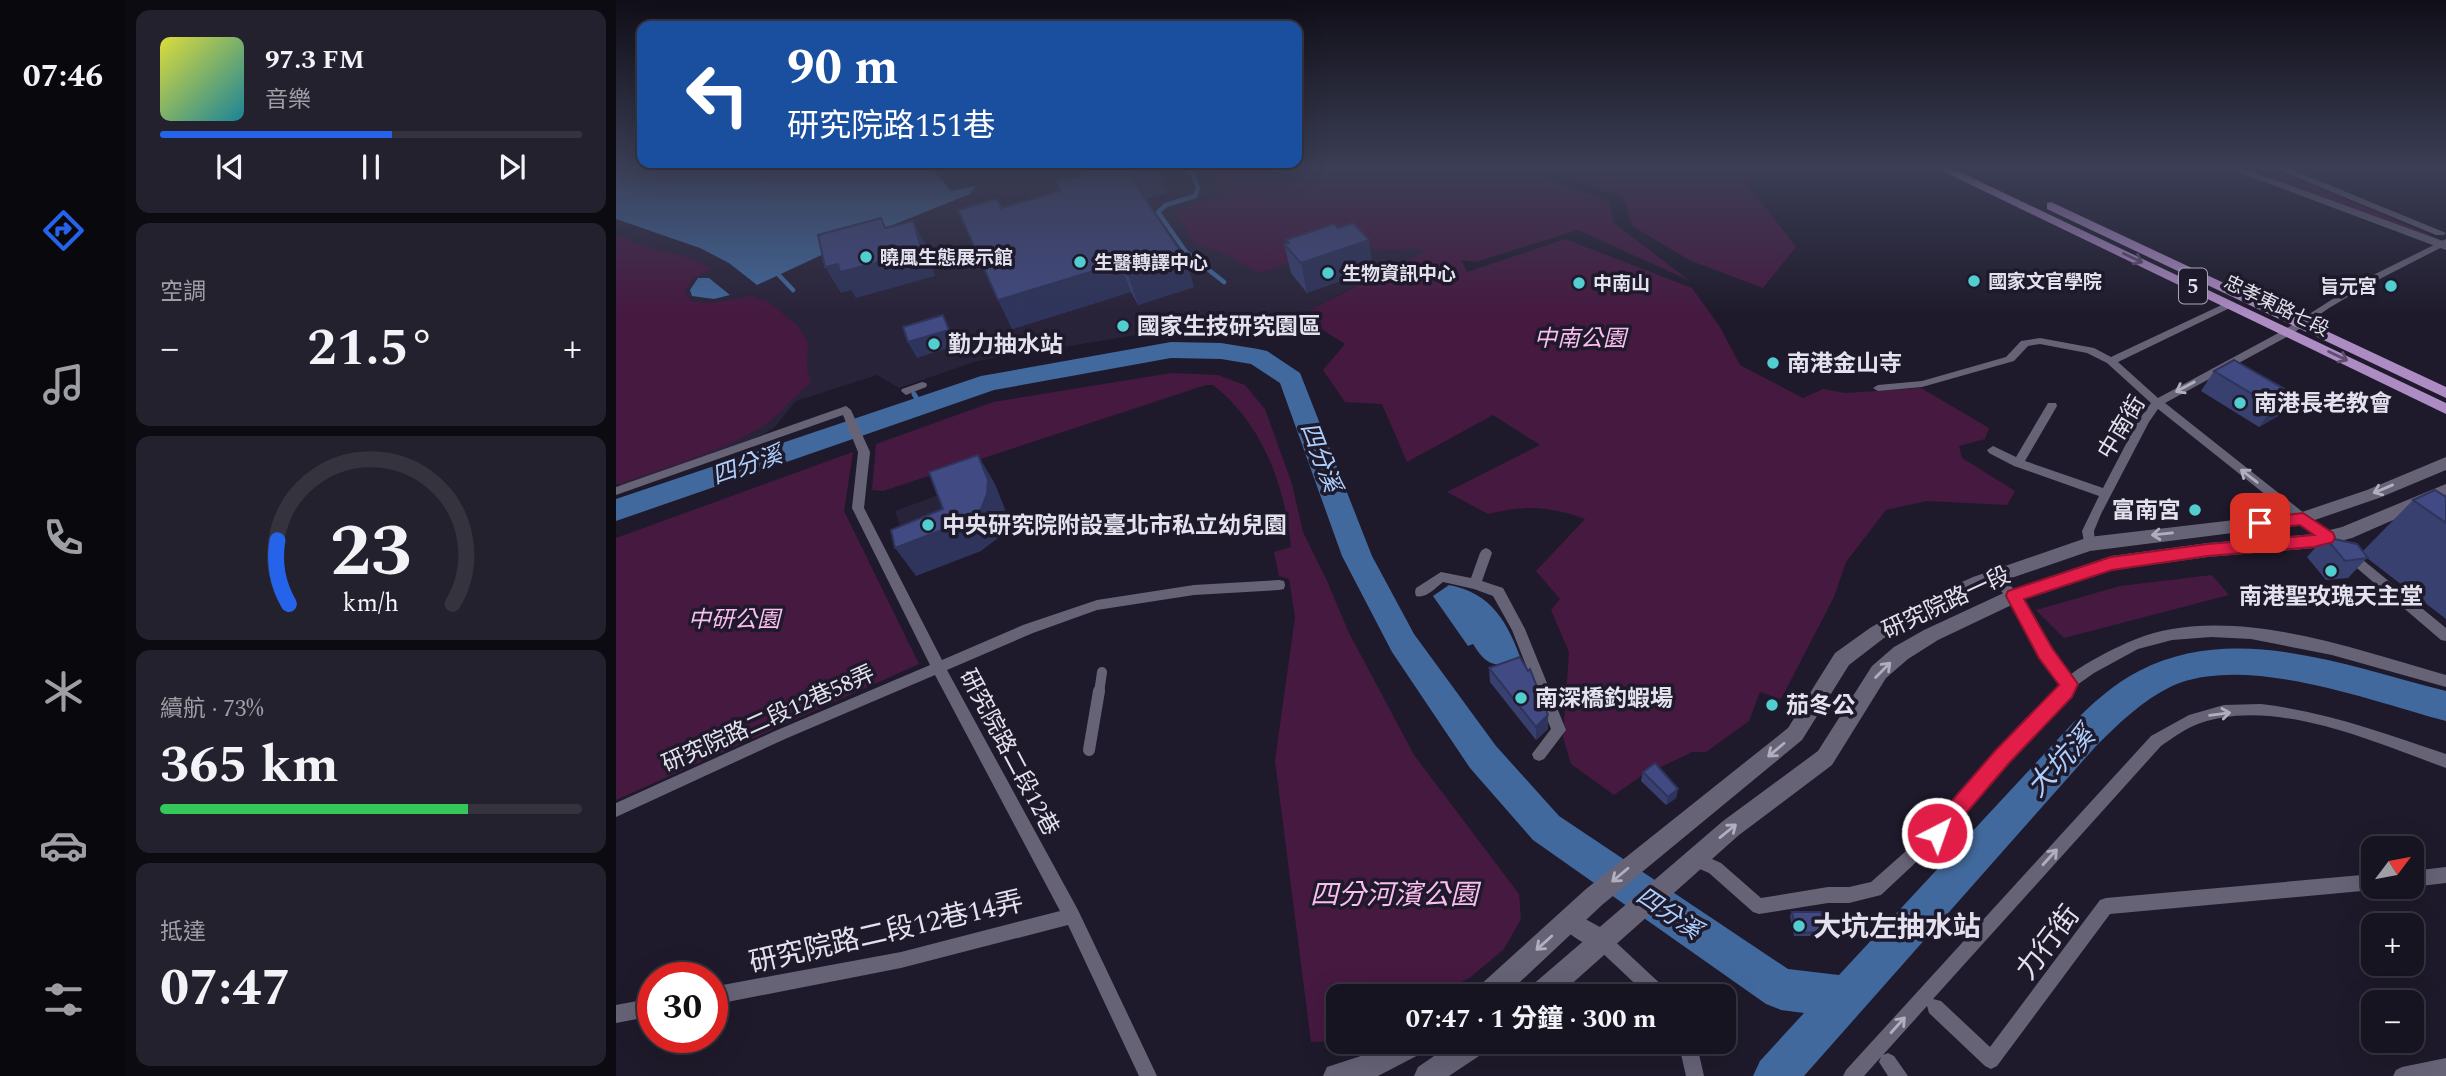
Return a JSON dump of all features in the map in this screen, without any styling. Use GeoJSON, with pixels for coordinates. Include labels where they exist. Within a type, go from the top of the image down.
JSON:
{"type":"FeatureCollection","features":[{"type":"Feature","properties":{"kind":"main road","name":"忠孝東路七段"},"geometry":{"type":"LineString","coordinates":[[2045,216],[2231,304],[2294,327],[2446,393]]}},
{"type":"Feature","properties":{"kind":"main road","name":"忠孝東路七段"},"geometry":{"type":"LineString","coordinates":[[2067,216],[2294,327],[2446,409]]}},
{"type":"Feature","properties":{"kind":"main road","name":"研究院路一段"},"geometry":{"type":"LineString","coordinates":[[1500,984],[1594,897],[1795,734],[1842,659],[1877,633],[1913,612],[1996,576],[2090,544],[2303,518],[2373,494],[2446,463]]}},
{"type":"Feature","properties":{"kind":"main road","name":"研究院路一段"},"geometry":{"type":"LineString","coordinates":[[1552,984],[1731,828],[1825,758],[1879,671],[1901,653],[1931,635],[2014,596],[2111,564],[2208,550],[2314,541],[2346,533],[2446,490]]}},
{"type":"Feature","properties":{"kind":"main road"},"geometry":{"type":"LineString","coordinates":[[1336,1076],[1371,1066],[1394,1054]]}},
{"type":"Feature","properties":{"kind":"main road"},"geometry":{"type":"LineString","coordinates":[[1427,1076],[1460,1054]]}},
{"type":"Feature","properties":{"kind":"street"},"geometry":{"type":"LineString","coordinates":[[2363,216],[2442,245]]}},
{"type":"Feature","properties":{"kind":"street"},"geometry":{"type":"LineString","coordinates":[[2381,216],[2442,245]]}},
{"type":"Feature","properties":{"kind":"street","name":"中南街"},"geometry":{"type":"LineString","coordinates":[[2090,544],[2088,531],[2144,421],[2157,403],[2294,327],[2304,318],[2442,245]]}},
{"type":"Feature","properties":{"kind":"street"},"geometry":{"type":"LineString","coordinates":[[2111,361],[2231,304]]}},
{"type":"Feature","properties":{"kind":"street"},"geometry":{"type":"LineString","coordinates":[[1878,388],[1922,384],[2010,359],[2025,343],[2039,341],[2090,351],[2111,361],[2157,403],[2328,537],[2446,636]]}},
{"type":"Feature","properties":{"kind":"street"},"geometry":{"type":"LineString","coordinates":[[906,391],[922,385]]}},
{"type":"Feature","properties":{"kind":"street"},"geometry":{"type":"LineString","coordinates":[[2018,463],[2052,406]]}},
{"type":"Feature","properties":{"kind":"street","name":"研究院路二段12巷"},"geometry":{"type":"LineString","coordinates":[[616,491],[848,413],[864,452],[858,508],[939,668],[1072,916],[1148,1076]]}},
{"type":"Feature","properties":{"kind":"street"},"geometry":{"type":"LineString","coordinates":[[1993,450],[2018,463],[2106,494]]}},
{"type":"Feature","properties":{"kind":"street"},"geometry":{"type":"LineString","coordinates":[[1475,584],[1486,553]]}},
{"type":"Feature","properties":{"kind":"street"},"geometry":{"type":"LineString","coordinates":[[1996,576],[2014,596],[2046,653],[2069,684]]}},
{"type":"Feature","properties":{"kind":"street"},"geometry":{"type":"LineString","coordinates":[[1422,592],[1441,577],[1475,584],[1498,593],[1518,629],[1559,730],[1539,754]]}},
{"type":"Feature","properties":{"kind":"street"},"geometry":{"type":"LineString","coordinates":[[939,668],[1028,629],[1109,602],[1194,590],[1279,585]]}},
{"type":"Feature","properties":{"kind":"street"},"geometry":{"type":"LineString","coordinates":[[1694,859],[1715,868],[1759,906],[1828,895],[1849,895],[1875,889],[1937,833],[2069,684],[2135,644],[2167,636],[2228,632],[2284,638],[2446,681]]}},
{"type":"Feature","properties":{"kind":"street","name":"研究院路二段12巷58弄"},"geometry":{"type":"LineString","coordinates":[[616,810],[780,735],[939,668]]}},
{"type":"Feature","properties":{"kind":"street"},"geometry":{"type":"LineString","coordinates":[[1090,750],[1102,672]]}},
{"type":"Feature","properties":{"kind":"street"},"geometry":{"type":"LineString","coordinates":[[1852,1076],[2156,741],[2182,723],[2214,713],[2258,710],[2297,714],[2323,718],[2446,761]]}},
{"type":"Feature","properties":{"kind":"street"},"geometry":{"type":"LineString","coordinates":[[2424,878],[2446,875]]}},
{"type":"Feature","properties":{"kind":"street","name":"力行街"},"geometry":{"type":"LineString","coordinates":[[1935,1007],[1991,1060],[2106,906],[2361,883]]}},
{"type":"Feature","properties":{"kind":"street","name":"研究院路二段12巷14弄"},"geometry":{"type":"LineString","coordinates":[[728,993],[901,960],[1072,916]]}},
{"type":"Feature","properties":{"kind":"street"},"geometry":{"type":"LineString","coordinates":[[1569,920],[1601,940],[1648,984]]}},
{"type":"Feature","properties":{"kind":"street"},"geometry":{"type":"LineString","coordinates":[[616,1014],[637,1010]]}},
{"type":"Feature","properties":{"kind":"street"},"geometry":{"type":"LineString","coordinates":[[1690,1054],[1695,1076]]}},
{"type":"Feature","properties":{"kind":"street"},"geometry":{"type":"LineString","coordinates":[[2402,1076],[2446,1067]]}},
{"type":"Feature","properties":{"kind":"shaded area","name":"國家生技研究園區"},"geometry":{"type":"Polygon","coordinates":[[[616,216],[1432,216],[1451,241],[1354,287],[1316,307],[1304,318],[1276,329],[1186,327],[977,361],[899,388],[877,375],[796,401],[774,428],[755,439],[620,486],[616,469],[616,216]]]}},
{"type":"Feature","properties":{"kind":"shaded area","name":"中央研究院附設臺北市私立幼兒園"},"geometry":{"type":"Polygon","coordinates":[[[944,493],[962,538],[912,559],[895,511],[944,493]]]}},
{"type":"Feature","properties":{"kind":"green space","name":"中南公園"},"geometry":{"type":"Polygon","coordinates":[[[1177,216],[1612,216],[1614,223],[1690,281],[1578,230],[1476,262],[1461,260],[1467,272],[1565,239],[1692,288],[1720,327],[1740,365],[1803,398],[1823,389],[1845,393],[1921,388],[1989,428],[1985,439],[1959,446],[1962,458],[2015,491],[2007,505],[1927,501],[1886,510],[1846,562],[1834,597],[1781,699],[1760,692],[1749,721],[1706,752],[1692,752],[1640,777],[1614,795],[1571,764],[1563,737],[1569,652],[1551,610],[1560,599],[1536,571],[1585,519],[1560,511],[1536,508],[1488,514],[1447,492],[1540,445],[1493,415],[1407,462],[1382,404],[1345,402],[1323,370],[1345,344],[1304,318],[1316,307],[1426,251],[1383,251],[1349,242],[1260,273],[1218,251],[1195,244],[1177,216]]]}},
{"type":"Feature","properties":{"kind":"green space"},"geometry":{"type":"Polygon","coordinates":[[[1629,216],[1772,216],[1796,247],[1763,288],[1691,261],[1632,226],[1629,216]]]}},
{"type":"Feature","properties":{"kind":"green space"},"geometry":{"type":"Polygon","coordinates":[[[2372,216],[2386,216],[2431,235],[2426,236],[2372,216]]]}},
{"type":"Feature","properties":{"kind":"green space"},"geometry":{"type":"Polygon","coordinates":[[[616,235],[653,249],[685,256],[712,268],[693,279],[684,293],[693,302],[710,303],[752,296],[767,301],[797,325],[808,342],[807,369],[811,383],[763,426],[746,436],[710,452],[616,485],[616,235]]]}},
{"type":"Feature","properties":{"kind":"green space","name":"四分河濱公園"},"geometry":{"type":"Polygon","coordinates":[[[1171,373],[1218,375],[1245,385],[1265,409],[1292,484],[1303,532],[1349,633],[1414,755],[1519,894],[1521,919],[1504,949],[1471,977],[1458,984],[1326,984],[1326,1041],[1311,1042],[1275,761],[1295,617],[1289,579],[1279,576],[1274,552],[1291,547],[1277,479],[1258,437],[1230,401],[1213,385],[1206,385],[883,491],[872,490],[876,444],[993,402],[1171,373]]]}},
{"type":"Feature","properties":{"kind":"green space","name":"中研公園"},"geometry":{"type":"Polygon","coordinates":[[[853,452],[844,511],[919,664],[616,800],[616,538],[853,452]]]}},
{"type":"Feature","properties":{"kind":"green space"},"geometry":{"type":"Polygon","coordinates":[[[2212,575],[2229,595],[2064,638],[2036,610],[2120,586],[2212,575]]]}},
{"type":"Feature","properties":{"kind":"water"},"geometry":{"type":"Polygon","coordinates":[[[616,216],[915,216],[843,245],[757,285],[729,263],[700,248],[616,219],[616,216]]]}},
{"type":"Feature","properties":{"kind":"water"},"geometry":{"type":"Polygon","coordinates":[[[698,278],[709,278],[730,295],[714,299],[692,296],[690,290],[698,278]]]}},
{"type":"Feature","properties":{"kind":"water"},"geometry":{"type":"Polygon","coordinates":[[[1449,585],[1477,595],[1496,612],[1511,635],[1522,662],[1493,664],[1483,657],[1473,644],[1468,646],[1433,596],[1449,585]]]}},
{"type":"Feature","properties":{"kind":"building"},"geometry":{"type":"Polygon","coordinates":[[[961,216],[1157,216],[1185,258],[1128,275],[1120,263],[998,300],[961,216]]]}},
{"type":"Feature","properties":{"kind":"building"},"geometry":{"type":"Polygon","coordinates":[[[881,218],[885,228],[913,221],[922,251],[840,272],[838,264],[825,267],[818,235],[881,218]]]}},
{"type":"Feature","properties":{"kind":"building"},"geometry":{"type":"Polygon","coordinates":[[[1353,223],[1369,240],[1301,263],[1284,244],[1289,243],[1286,240],[1334,224],[1338,228],[1353,223]]]}},
{"type":"Feature","properties":{"kind":"building"},"geometry":{"type":"Polygon","coordinates":[[[943,315],[949,330],[908,342],[903,327],[943,315]]]}},
{"type":"Feature","properties":{"kind":"building"},"geometry":{"type":"Polygon","coordinates":[[[2234,360],[2295,395],[2274,407],[2214,371],[2234,360]]]}},
{"type":"Feature","properties":{"kind":"building"},"geometry":{"type":"Polygon","coordinates":[[[978,455],[988,480],[987,494],[981,509],[963,522],[895,548],[891,530],[943,509],[929,472],[978,455]]]}},
{"type":"Feature","properties":{"kind":"building"},"geometry":{"type":"Polygon","coordinates":[[[2435,490],[2446,497],[2446,523],[2413,500],[2435,490]]]}},
{"type":"Feature","properties":{"kind":"building"},"geometry":{"type":"Polygon","coordinates":[[[2325,537],[2357,544],[2368,558],[2345,561],[2325,537]]]}},
{"type":"Feature","properties":{"kind":"building"},"geometry":{"type":"Polygon","coordinates":[[[1520,657],[1528,671],[1530,669],[1548,715],[1536,727],[1489,668],[1520,657]]]}},
{"type":"Feature","properties":{"kind":"building"},"geometry":{"type":"Polygon","coordinates":[[[1655,763],[1678,789],[1668,797],[1643,772],[1655,763]]]}},
{"type":"Feature","properties":{"kind":"building"},"geometry":{"type":"Polygon","coordinates":[[[1792,912],[1821,912],[1826,932],[1796,933],[1792,912]]]}},
{"type":"Feature","properties":{"kind":"waterway"},"geometry":{"type":"LineString","coordinates":[[1161,216],[1186,252],[1224,282]]}},
{"type":"Feature","properties":{"kind":"waterway"},"geometry":{"type":"LineString","coordinates":[[774,270],[793,290]]}},
{"type":"Feature","properties":{"kind":"waterway","name":"四分溪"},"geometry":{"type":"LineString","coordinates":[[616,510],[990,382],[1171,350],[1221,351],[1258,357],[1291,379],[1357,556],[1403,643],[1483,757],[1546,828],[1781,989],[1847,997]]}},
{"type":"Feature","properties":{"kind":"waterway"},"geometry":{"type":"LineString","coordinates":[[914,394],[920,404]]}},
{"type":"Feature","properties":{"kind":"waterway","name":"大坑溪"},"geometry":{"type":"LineString","coordinates":[[1847,997],[2084,735],[2115,706],[2149,682],[2175,671],[2208,664],[2242,662],[2311,671],[2446,706]]}},
{"type":"Feature","properties":{"kind":"waterway","name":"大坑溪"},"geometry":{"type":"LineString","coordinates":[[1775,1076],[1847,997]]}},
{"type":"Feature","properties":{"kind":"place","name":"曉風生態展示館"},"geometry":{"type":"Point","coordinates":[866,257]}},
{"type":"Feature","properties":{"kind":"place","name":"生醫轉譯中心"},"geometry":{"type":"Point","coordinates":[1080,262]}},
{"type":"Feature","properties":{"kind":"place","name":"生物資訊中心"},"geometry":{"type":"Point","coordinates":[1328,273]}},
{"type":"Feature","properties":{"kind":"place","name":"國家文官學院"},"geometry":{"type":"Point","coordinates":[1974,281]}},
{"type":"Feature","properties":{"kind":"place","name":"中南山"},"geometry":{"type":"Point","coordinates":[1579,283]}},
{"type":"Feature","properties":{"kind":"place","name":"旨元宮"},"geometry":{"type":"Point","coordinates":[2391,286]}},
{"type":"Feature","properties":{"kind":"place","name":"國家生技研究園區"},"geometry":{"type":"Point","coordinates":[1123,326]}},
{"type":"Feature","properties":{"kind":"place","name":"勤力抽水站"},"geometry":{"type":"Point","coordinates":[934,344]}},
{"type":"Feature","properties":{"kind":"place","name":"南港金山寺"},"geometry":{"type":"Point","coordinates":[1773,363]}},
{"type":"Feature","properties":{"kind":"place","name":"南港長老教會"},"geometry":{"type":"Point","coordinates":[2240,403]}},
{"type":"Feature","properties":{"kind":"place","name":"富南宮"},"geometry":{"type":"Point","coordinates":[2195,510]}},
{"type":"Feature","properties":{"kind":"place","name":"中央研究院附設臺北市私立幼兒園"},"geometry":{"type":"Point","coordinates":[928,525]}},
{"type":"Feature","properties":{"kind":"place","name":"南港聖玫瑰天主堂"},"geometry":{"type":"Point","coordinates":[2331,571]}},
{"type":"Feature","properties":{"kind":"place","name":"南深橋釣蝦場"},"geometry":{"type":"Point","coordinates":[1521,698]}},
{"type":"Feature","properties":{"kind":"place","name":"茄冬公"},"geometry":{"type":"Point","coordinates":[1772,705]}},
{"type":"Feature","properties":{"kind":"place","name":"大坑左抽水站"},"geometry":{"type":"Point","coordinates":[1799,926]}},
{"type":"Feature","properties":{"kind":"route"},"geometry":{"type":"LineString","coordinates":[[1937,833],[2069,684],[2046,653],[2014,596],[2111,564],[2208,550],[2314,541],[2328,537],[2303,518],[2260,523]]}}]}
